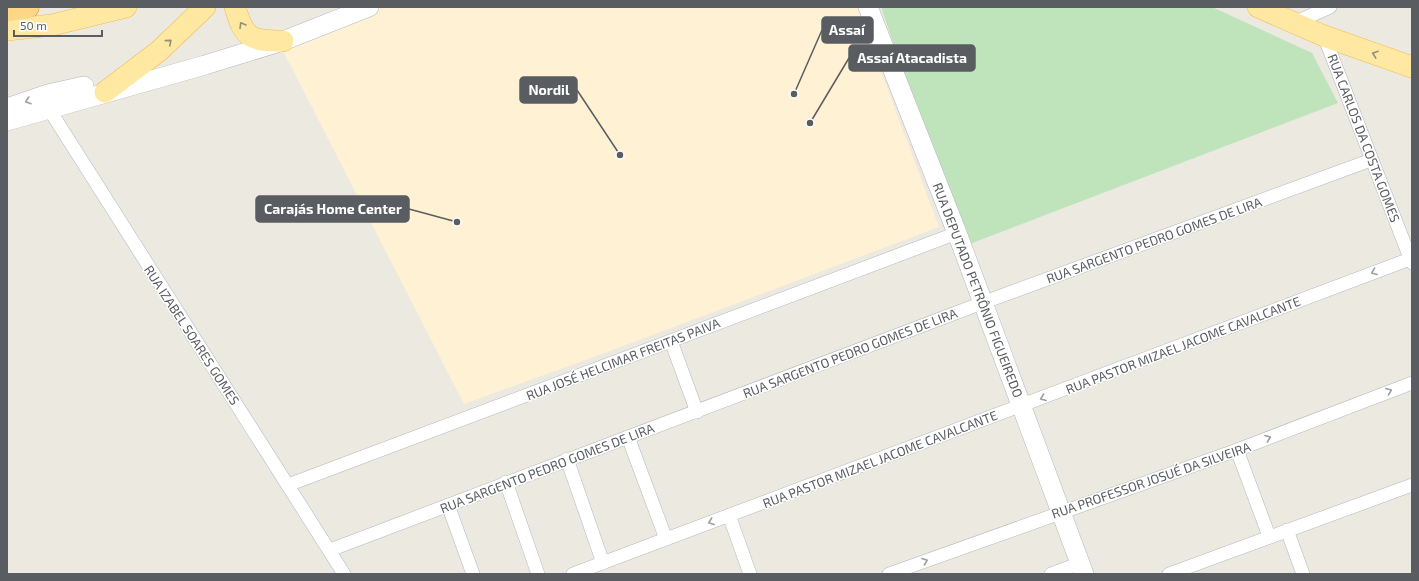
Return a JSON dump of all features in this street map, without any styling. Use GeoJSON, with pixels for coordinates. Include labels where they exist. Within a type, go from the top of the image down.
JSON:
{"type":"FeatureCollection","features":[{"type":"Feature","properties":{"kind":"highway"},"geometry":{"type":"LineString","coordinates":[[7,10],[28,7]]}},
{"type":"Feature","properties":{"kind":"main road"},"geometry":{"type":"LineString","coordinates":[[7,30],[52,25],[126,7]]}},
{"type":"Feature","properties":{"kind":"main road"},"geometry":{"type":"LineString","coordinates":[[105,92],[126,74],[159,51],[205,7]]}},
{"type":"Feature","properties":{"kind":"main road"},"geometry":{"type":"LineString","coordinates":[[235,7],[239,22],[247,34],[259,41],[282,41]]}},
{"type":"Feature","properties":{"kind":"main road"},"geometry":{"type":"LineString","coordinates":[[7,108],[105,92],[205,65],[251,49],[282,41],[369,7]]}},
{"type":"Feature","properties":{"kind":"main road","name":"RUA DEPUTADO PETRÔNIO FIGUEIREDO"},"geometry":{"type":"LineString","coordinates":[[868,7],[957,233],[1082,569]]}},
{"type":"Feature","properties":{"kind":"main road"},"geometry":{"type":"LineString","coordinates":[[1258,7],[1324,36],[1412,66]]}},
{"type":"Feature","properties":{"kind":"main road"},"geometry":{"type":"LineString","coordinates":[[7,121],[48,102],[126,74],[203,56],[251,49]]}},
{"type":"Feature","properties":{"kind":"street"},"geometry":{"type":"LineString","coordinates":[[1294,23],[1330,7]]}},
{"type":"Feature","properties":{"kind":"street","name":"RUA CARLOS DA COSTA GOMES"},"geometry":{"type":"LineString","coordinates":[[1324,36],[1411,261]]}},
{"type":"Feature","properties":{"kind":"street","name":"RUA IZABEL SOARES GOMES"},"geometry":{"type":"LineString","coordinates":[[48,102],[344,574]]}},
{"type":"Feature","properties":{"kind":"street","name":"RUA SARGENTO PEDRO GOMES DE LIRA"},"geometry":{"type":"LineString","coordinates":[[330,550],[506,482],[697,412],[982,303],[1371,160]]}},
{"type":"Feature","properties":{"kind":"street","name":"RUA JOSÉ HELCIMAR FREITAS PAIVA"},"geometry":{"type":"LineString","coordinates":[[288,485],[957,233]]}},
{"type":"Feature","properties":{"kind":"street","name":"RUA PASTOR MIZAEL JACOME CAVALCANTE"},"geometry":{"type":"LineString","coordinates":[[573,574],[1411,261]]}},
{"type":"Feature","properties":{"kind":"street"},"geometry":{"type":"LineString","coordinates":[[671,341],[697,412]]}},
{"type":"Feature","properties":{"kind":"street","name":"RUA PROFESSOR JOSUÉ DA SILVEIRA"},"geometry":{"type":"LineString","coordinates":[[888,574],[1237,450],[1412,383]]}},
{"type":"Feature","properties":{"kind":"street"},"geometry":{"type":"LineString","coordinates":[[628,437],[666,539]]}},
{"type":"Feature","properties":{"kind":"street"},"geometry":{"type":"LineString","coordinates":[[1237,450],[1269,536]]}},
{"type":"Feature","properties":{"kind":"street"},"geometry":{"type":"LineString","coordinates":[[567,459],[603,563]]}},
{"type":"Feature","properties":{"kind":"street"},"geometry":{"type":"LineString","coordinates":[[506,482],[538,574]]}},
{"type":"Feature","properties":{"kind":"street"},"geometry":{"type":"LineString","coordinates":[[1169,574],[1269,536],[1412,485]]}},
{"type":"Feature","properties":{"kind":"street"},"geometry":{"type":"LineString","coordinates":[[448,505],[473,574]]}},
{"type":"Feature","properties":{"kind":"street"},"geometry":{"type":"LineString","coordinates":[[729,515],[750,574]]}},
{"type":"Feature","properties":{"kind":"street"},"geometry":{"type":"LineString","coordinates":[[1287,530],[1303,574]]}},
{"type":"Feature","properties":{"kind":"street"},"geometry":{"type":"LineString","coordinates":[[1051,574],[1082,569]]}},
{"type":"Feature","properties":{"kind":"shaded area"},"geometry":{"type":"Polygon","coordinates":[[[379,7],[857,7],[939,227],[594,357],[464,404],[280,45],[379,7]]]}},
{"type":"Feature","properties":{"kind":"green space"},"geometry":{"type":"Polygon","coordinates":[[[881,7],[1212,7],[1312,53],[1338,103],[962,247],[881,7]]]}},
{"type":"Feature","properties":{"kind":"place","name":"Assaí"},"geometry":{"type":"Point","coordinates":[794,94]}},
{"type":"Feature","properties":{"kind":"place","name":"Assaí Atacadista"},"geometry":{"type":"Point","coordinates":[810,123]}},
{"type":"Feature","properties":{"kind":"place","name":"Nordil"},"geometry":{"type":"Point","coordinates":[620,155]}},
{"type":"Feature","properties":{"kind":"place","name":"Carajás Home Center"},"geometry":{"type":"Point","coordinates":[457,222]}}]}
